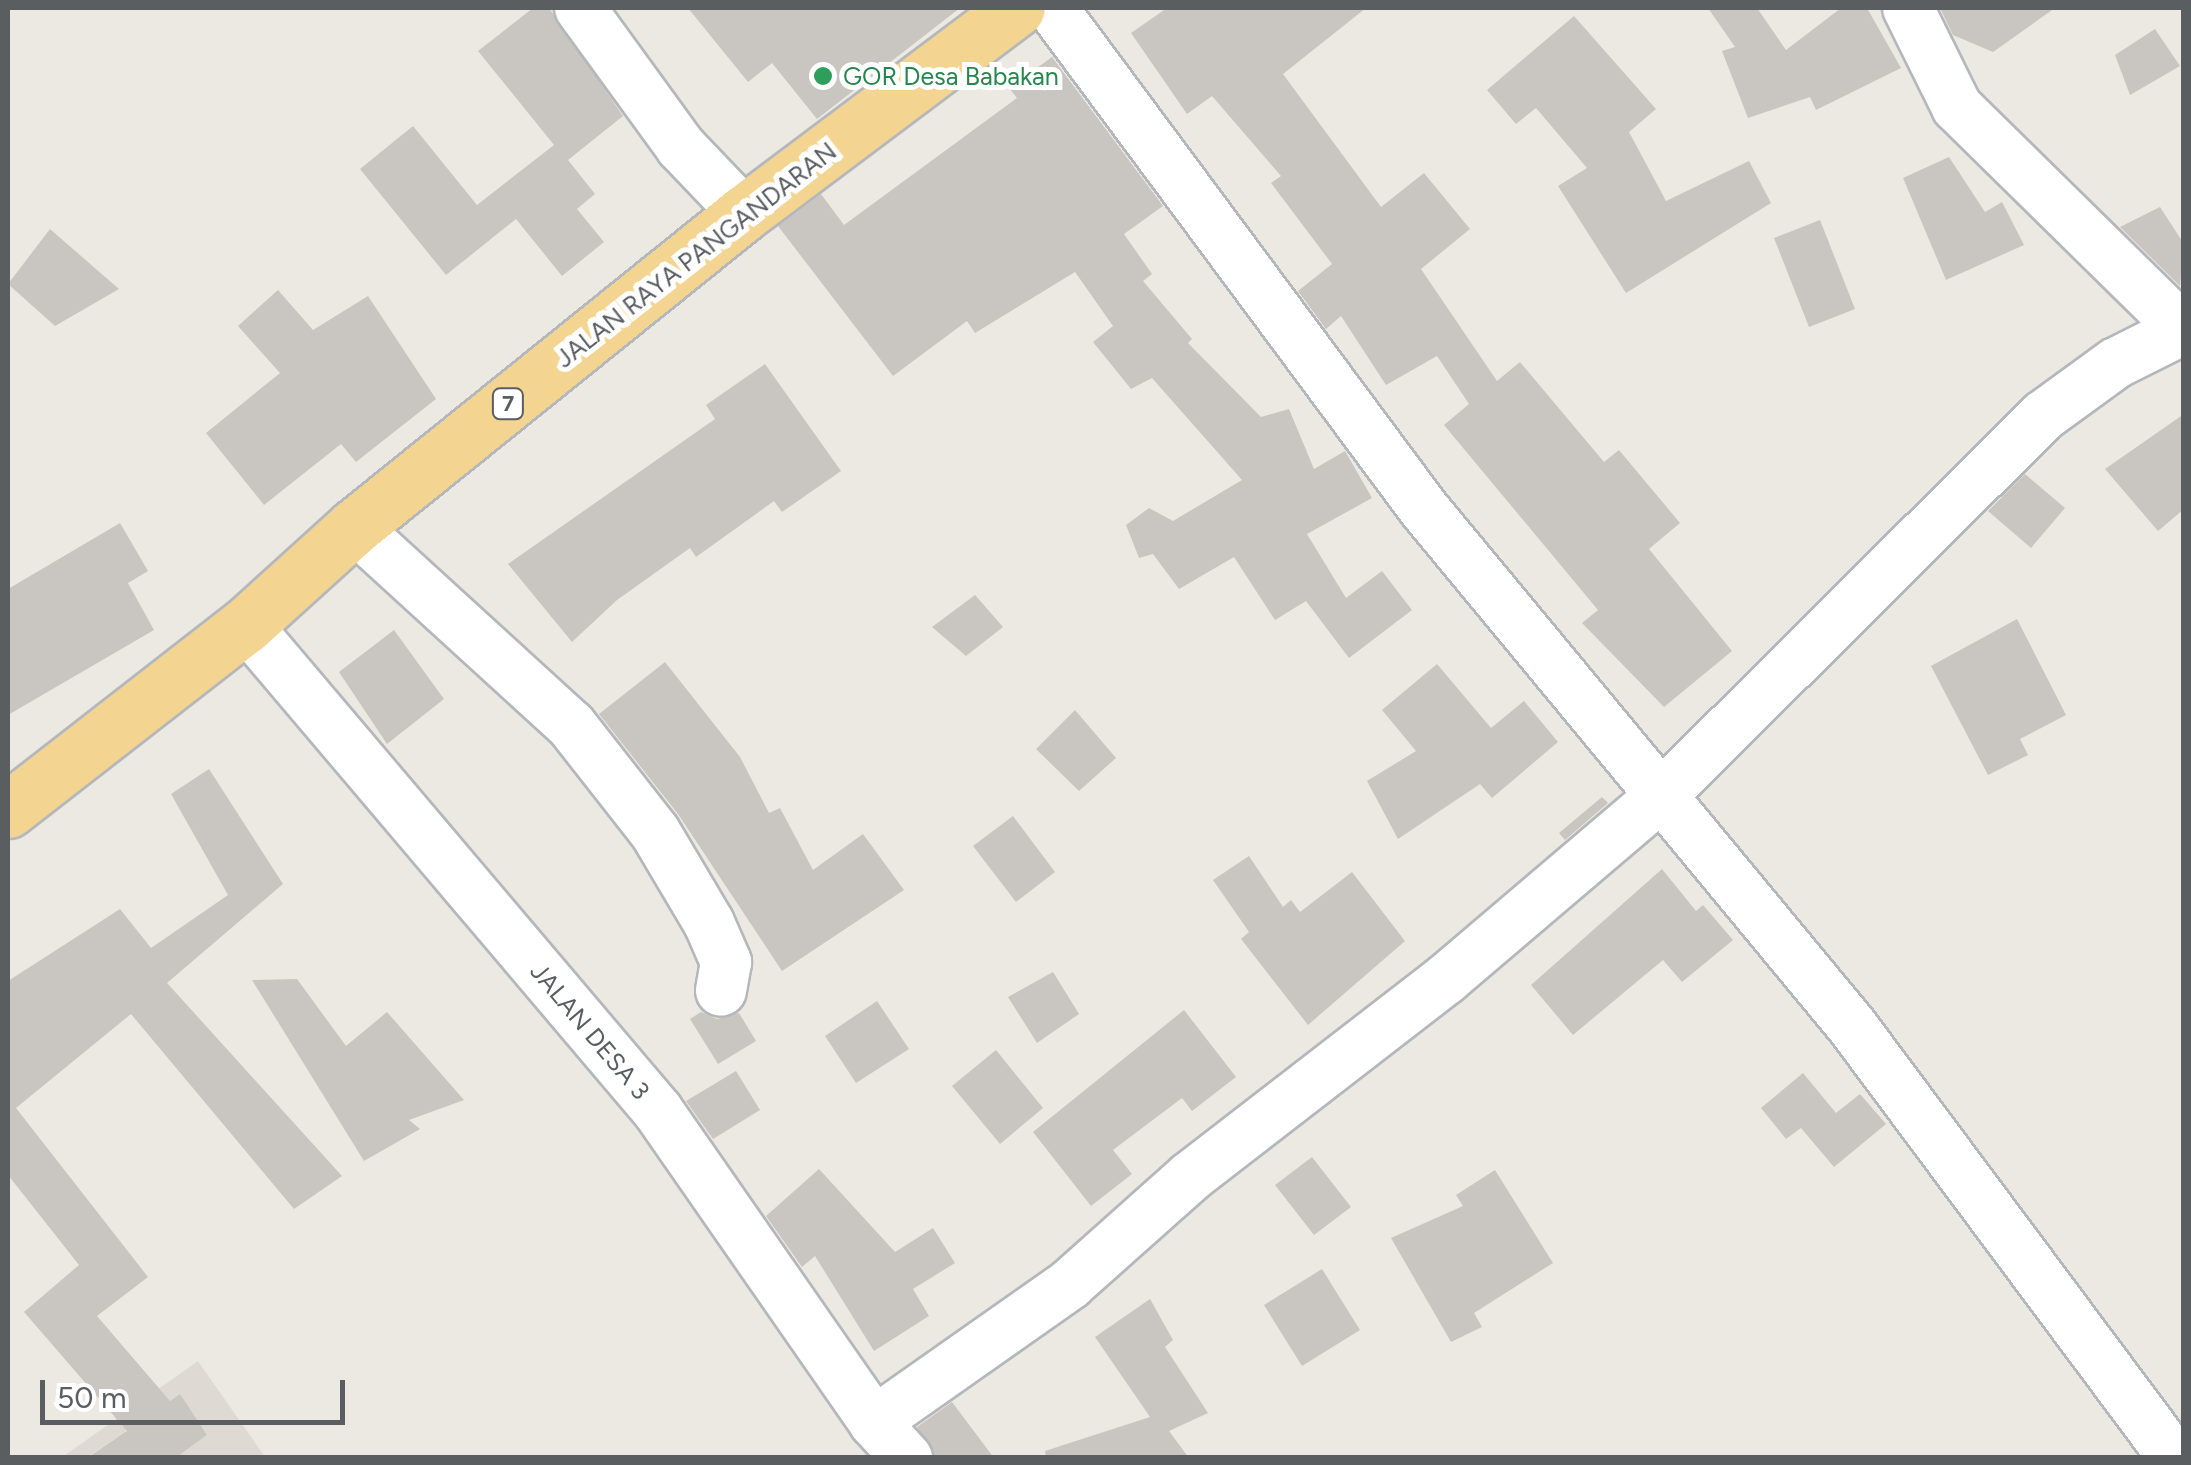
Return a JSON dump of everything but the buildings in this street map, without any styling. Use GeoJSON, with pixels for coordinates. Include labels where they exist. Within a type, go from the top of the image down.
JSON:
{"type":"FeatureCollection","features":[{"type":"Feature","properties":{"kind":"highway","name":"JALAN RAYA PANGANDARAN"},"geometry":{"type":"LineString","coordinates":[[8,810],[246,625],[354,527],[744,213],[1016,8]]}},
{"type":"Feature","properties":{"kind":"street"},"geometry":{"type":"LineString","coordinates":[[580,8],[682,147],[744,213]]}},
{"type":"Feature","properties":{"kind":"street"},"geometry":{"type":"LineString","coordinates":[[1052,8],[1424,509],[1852,1026],[2174,1458]]}},
{"type":"Feature","properties":{"kind":"street"},"geometry":{"type":"LineString","coordinates":[[891,1440],[1190,1176],[1446,979],[1660,796],[2044,416],[2116,363],[2183,329],[1957,106],[1908,8]]}},
{"type":"Feature","properties":{"kind":"street"},"geometry":{"type":"LineString","coordinates":[[354,527],[571,725],[655,832],[709,923],[726,962],[721,991]]}},
{"type":"Feature","properties":{"kind":"street","name":"JALAN DESA 3"},"geometry":{"type":"LineString","coordinates":[[246,625],[658,1111],[891,1440]]}},
{"type":"Feature","properties":{"kind":"shaded area"},"geometry":{"type":"Polygon","coordinates":[[[198,1361],[265,1457],[175,1457],[207,1435],[179,1395],[125,1431],[142,1457],[133,1457],[118,1437],[87,1457],[61,1458],[198,1361]]]}},
{"type":"Feature","properties":{"kind":"place","name":"GOR Desa Babakan"},"geometry":{"type":"Point","coordinates":[823,76]}}]}
